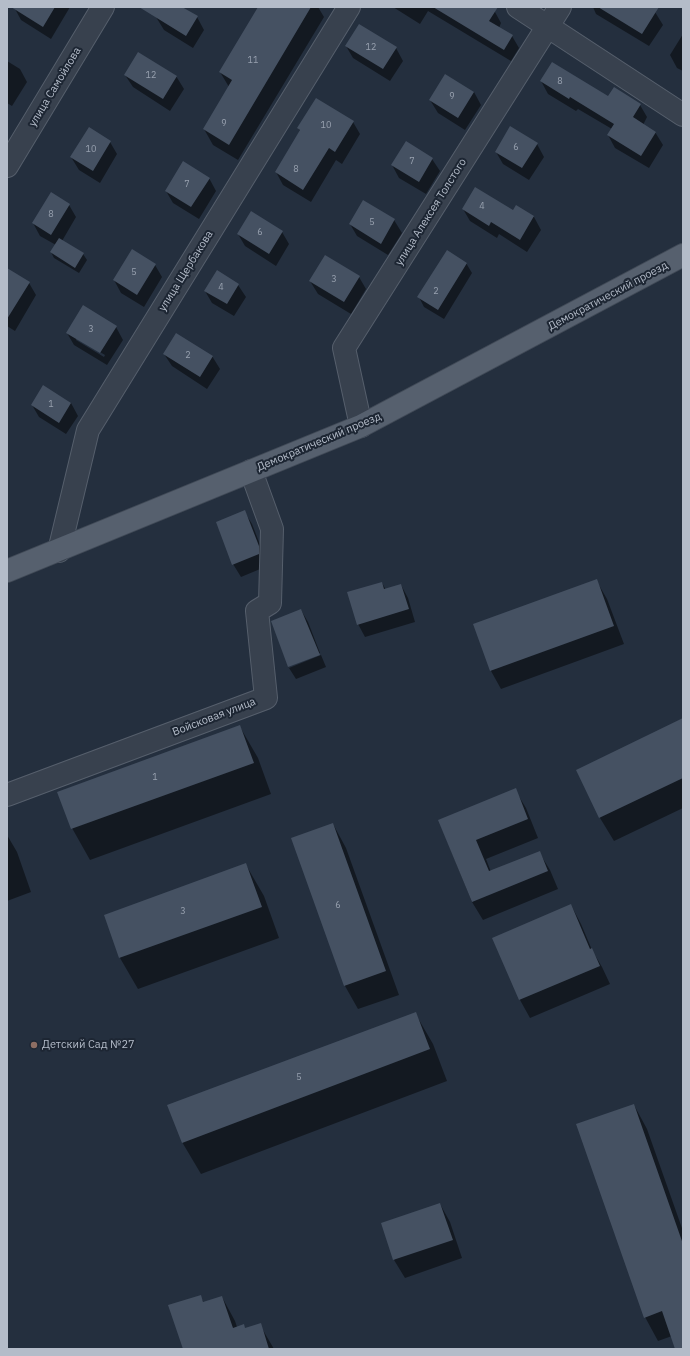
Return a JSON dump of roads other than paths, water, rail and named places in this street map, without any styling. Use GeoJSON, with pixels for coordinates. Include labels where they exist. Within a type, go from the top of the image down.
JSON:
{"type":"FeatureCollection","features":[{"type":"Feature","properties":{"kind":"main road","name":"Демократический проезд"},"geometry":{"type":"LineString","coordinates":[[7,571],[361,426],[683,256]]}},
{"type":"Feature","properties":{"kind":"street","name":"улица Самойлова"},"geometry":{"type":"LineString","coordinates":[[7,166],[103,7]]}},
{"type":"Feature","properties":{"kind":"street","name":"улица Щербакова"},"geometry":{"type":"LineString","coordinates":[[58,551],[88,430],[349,7]]}},
{"type":"Feature","properties":{"kind":"street"},"geometry":{"type":"LineString","coordinates":[[518,7],[683,115]]}},
{"type":"Feature","properties":{"kind":"street","name":"улица Алексея Толстого"},"geometry":{"type":"LineString","coordinates":[[361,426],[344,348],[560,7]]}},
{"type":"Feature","properties":{"kind":"street","name":"Войсковая улица"},"geometry":{"type":"LineString","coordinates":[[7,795],[266,698],[257,612],[270,603],[272,529],[251,471]]}},
{"type":"Feature","properties":{"kind":"place","name":"Детский Сад №27"},"geometry":{"type":"Point","coordinates":[34,1045]}}]}
